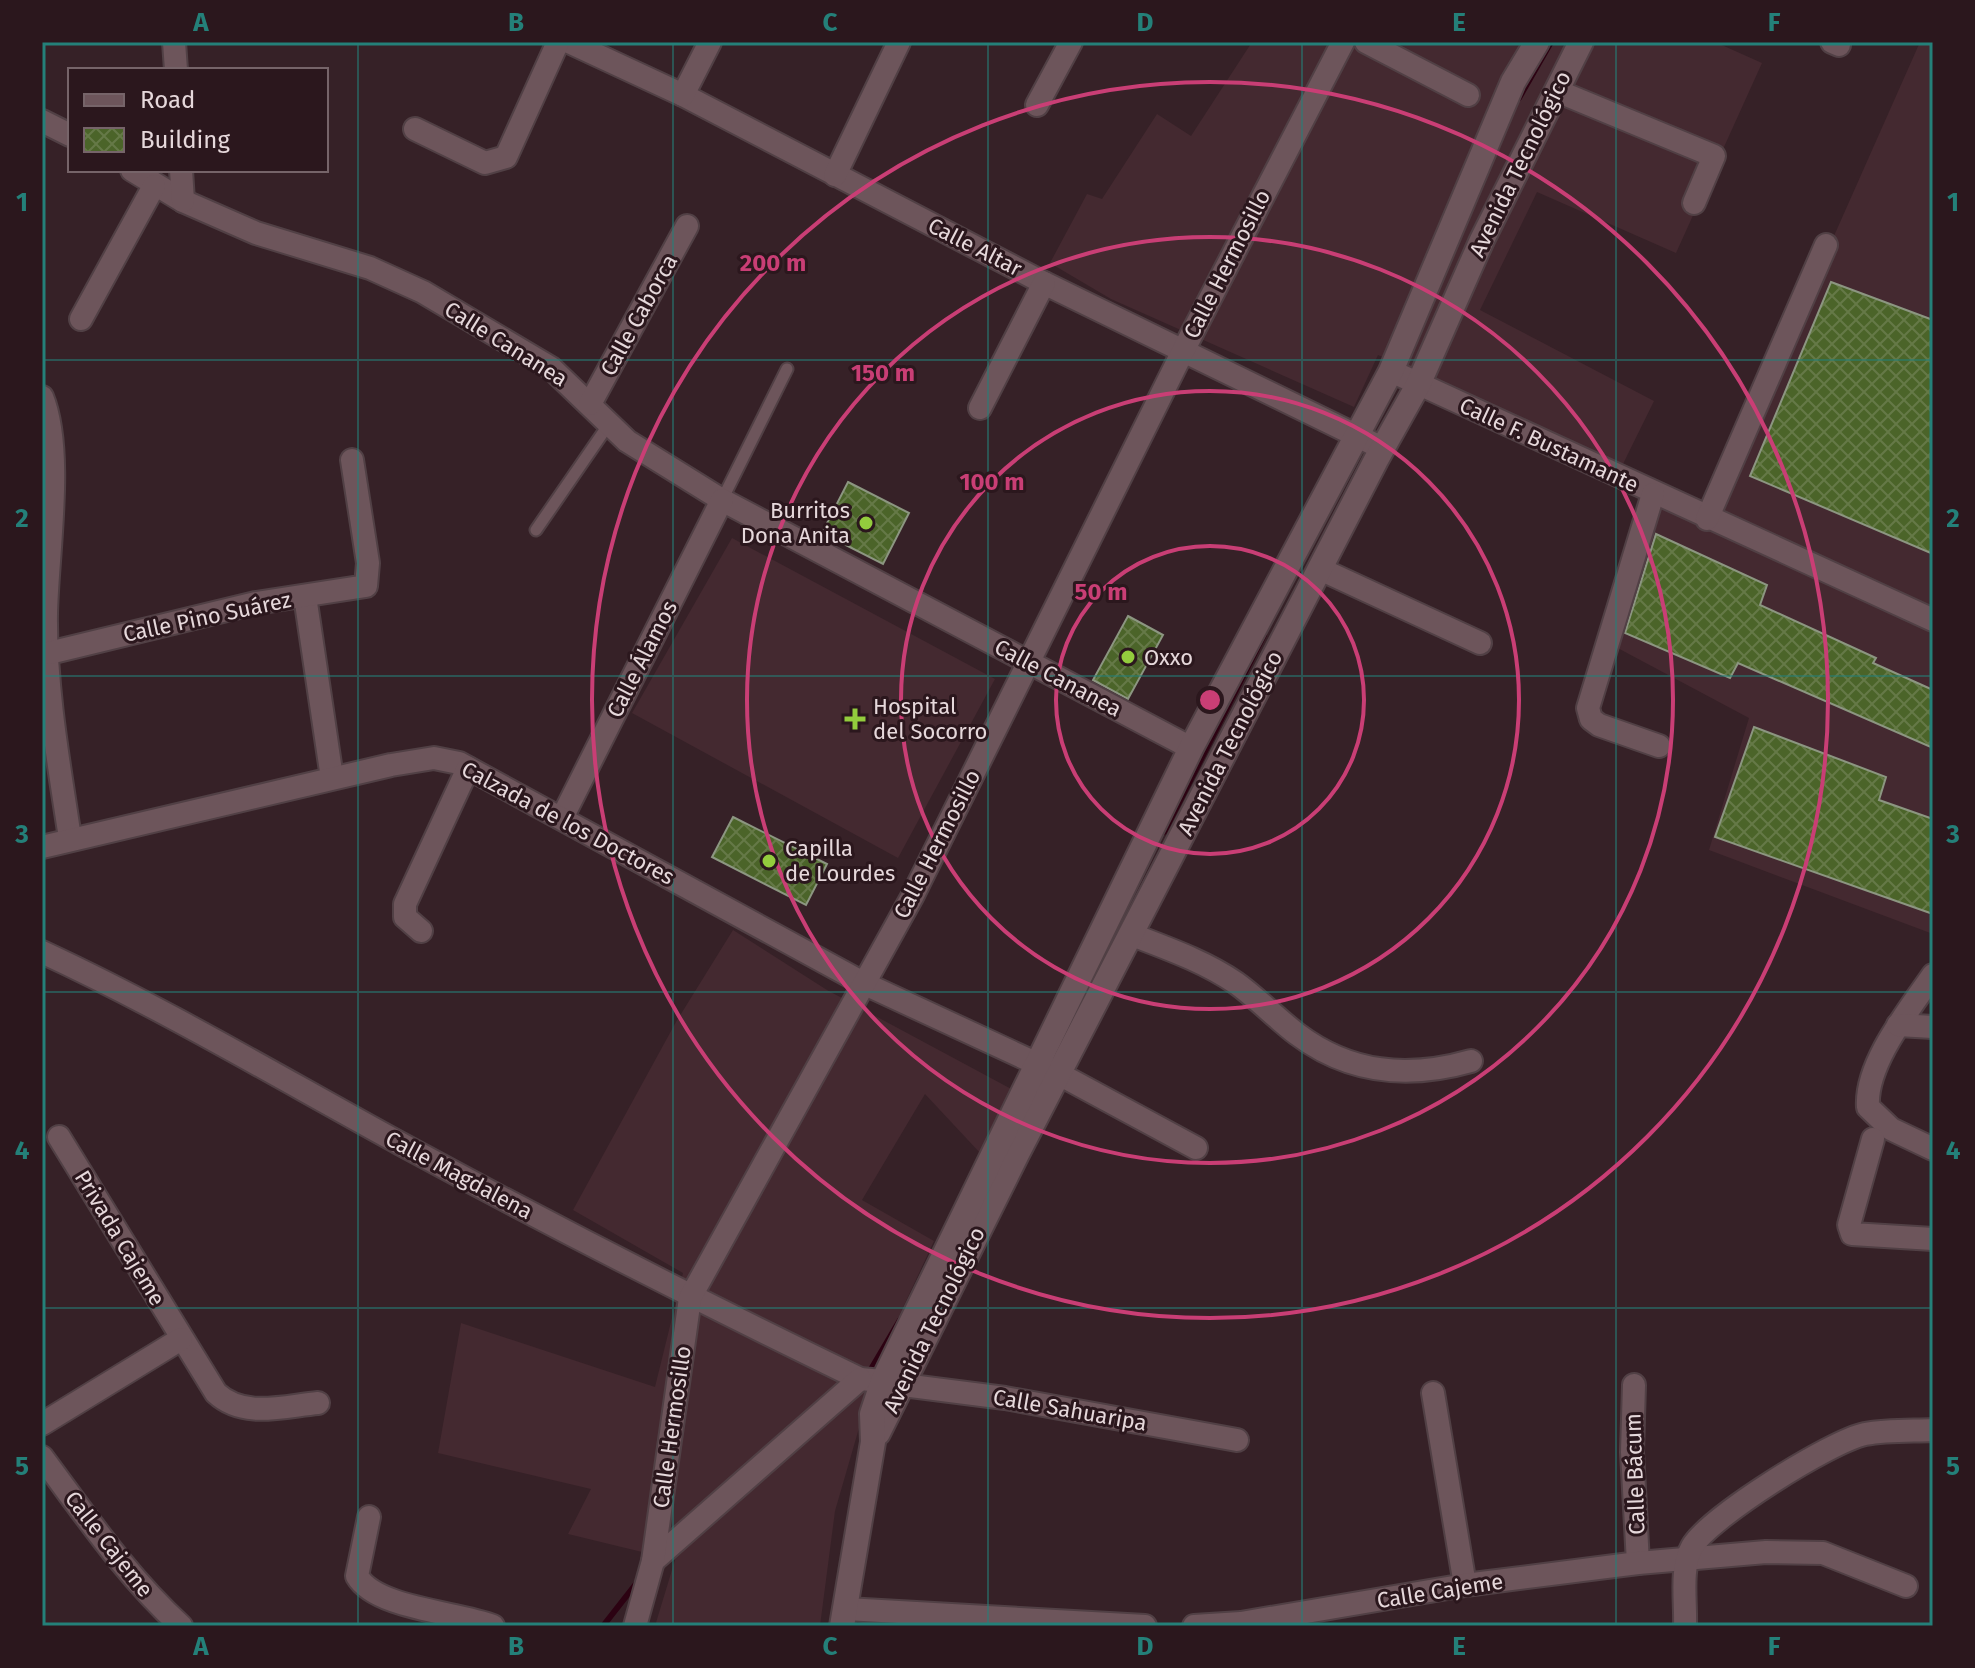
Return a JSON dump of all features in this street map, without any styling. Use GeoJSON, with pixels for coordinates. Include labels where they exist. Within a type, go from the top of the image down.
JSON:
{"type":"FeatureCollection","features":[{"type":"Feature","properties":{"kind":"main road","name":"Avenida Tecnológico"},"geometry":{"type":"LineString","coordinates":[[844,1618],[873,1442],[890,1374],[1049,1069],[1191,748],[1391,371],[1513,82],[1537,42]]}},
{"type":"Feature","properties":{"kind":"main road","name":"Avenida Tecnológico"},"geometry":{"type":"LineString","coordinates":[[1049,1069],[1130,934],[1382,448],[1418,385],[1482,240],[1581,42]]}},
{"type":"Feature","properties":{"kind":"street"},"geometry":{"type":"LineString","coordinates":[[174,42],[176,68]]}},
{"type":"Feature","properties":{"kind":"street"},"geometry":{"type":"LineString","coordinates":[[415,129],[485,163],[506,157],[558,42]]}},
{"type":"Feature","properties":{"kind":"street","name":"Calle Altar"},"geometry":{"type":"LineString","coordinates":[[569,42],[683,95],[1044,283],[1382,448]]}},
{"type":"Feature","properties":{"kind":"street"},"geometry":{"type":"LineString","coordinates":[[683,95],[710,42]]}},
{"type":"Feature","properties":{"kind":"street"},"geometry":{"type":"LineString","coordinates":[[835,175],[899,42]]}},
{"type":"Feature","properties":{"kind":"street"},"geometry":{"type":"LineString","coordinates":[[1037,105],[1071,42]]}},
{"type":"Feature","properties":{"kind":"street","name":"Calle Hermosillo"},"geometry":{"type":"LineString","coordinates":[[635,1626],[653,1561],[690,1298],[912,897],[1183,351],[1343,42]]}},
{"type":"Feature","properties":{"kind":"street"},"geometry":{"type":"LineString","coordinates":[[1366,42],[1468,95]]}},
{"type":"Feature","properties":{"kind":"street"},"geometry":{"type":"LineString","coordinates":[[1557,91],[1714,156],[1694,203]]}},
{"type":"Feature","properties":{"kind":"street"},"geometry":{"type":"LineString","coordinates":[[42,121],[68,134]]}},
{"type":"Feature","properties":{"kind":"street","name":"Calle Cananea"},"geometry":{"type":"LineString","coordinates":[[135,172],[183,201],[256,233],[370,268],[423,292],[551,368],[627,441],[722,500],[1191,748]]}},
{"type":"Feature","properties":{"kind":"street"},"geometry":{"type":"LineString","coordinates":[[181,172],[183,201]]}},
{"type":"Feature","properties":{"kind":"street"},"geometry":{"type":"LineString","coordinates":[[81,319],[154,186]]}},
{"type":"Feature","properties":{"kind":"street","name":"Calle Caborca"},"geometry":{"type":"LineString","coordinates":[[590,404],[687,226]]}},
{"type":"Feature","properties":{"kind":"street"},"geometry":{"type":"LineString","coordinates":[[1707,519],[1826,245]]}},
{"type":"Feature","properties":{"kind":"street"},"geometry":{"type":"LineString","coordinates":[[980,408],[1044,283]]}},
{"type":"Feature","properties":{"kind":"street","name":"Calle F. Bustamante"},"geometry":{"type":"LineString","coordinates":[[1391,371],[1707,519],[1933,620]]}},
{"type":"Feature","properties":{"kind":"street"},"geometry":{"type":"LineString","coordinates":[[42,397],[50,422],[51,457],[51,561],[46,615],[56,744],[70,838]]}},
{"type":"Feature","properties":{"kind":"street","name":"Calle Pino Suárez"},"geometry":{"type":"LineString","coordinates":[[49,653],[256,603],[366,586],[368,563],[352,460]]}},
{"type":"Feature","properties":{"kind":"street"},"geometry":{"type":"LineString","coordinates":[[1653,494],[1588,708],[1591,719],[1599,725],[1659,746]]}},
{"type":"Feature","properties":{"kind":"street","name":"Calle Álamos"},"geometry":{"type":"LineString","coordinates":[[562,818],[722,500]]}},
{"type":"Feature","properties":{"kind":"street"},"geometry":{"type":"LineString","coordinates":[[1320,569],[1480,643]]}},
{"type":"Feature","properties":{"kind":"street"},"geometry":{"type":"LineString","coordinates":[[305,596],[332,778]]}},
{"type":"Feature","properties":{"kind":"street","name":"Calzada de los Doctores"},"geometry":{"type":"LineString","coordinates":[[42,847],[332,778],[434,758],[468,768],[863,983],[1049,1069],[1196,1148]]}},
{"type":"Feature","properties":{"kind":"street"},"geometry":{"type":"LineString","coordinates":[[421,931],[405,917],[405,904],[468,768]]}},
{"type":"Feature","properties":{"kind":"street"},"geometry":{"type":"LineString","coordinates":[[1130,934],[1189,957],[1236,984],[1330,1057],[1358,1068],[1395,1072],[1437,1071],[1471,1061]]}},
{"type":"Feature","properties":{"kind":"street","name":"Calle Magdalena"},"geometry":{"type":"LineString","coordinates":[[42,952],[196,1030],[500,1198],[690,1298],[890,1374]]}},
{"type":"Feature","properties":{"kind":"street"},"geometry":{"type":"LineString","coordinates":[[1933,975],[1898,1025],[1867,1089],[1868,1107],[1891,1129],[1933,1149]]}},
{"type":"Feature","properties":{"kind":"street"},"geometry":{"type":"LineString","coordinates":[[1898,1025],[1933,1027]]}},
{"type":"Feature","properties":{"kind":"street","name":"Privada Cajeme"},"geometry":{"type":"LineString","coordinates":[[59,1137],[216,1393],[227,1403],[254,1409],[318,1403]]}},
{"type":"Feature","properties":{"kind":"street"},"geometry":{"type":"LineString","coordinates":[[1873,1139],[1849,1225],[1852,1234],[1933,1239]]}},
{"type":"Feature","properties":{"kind":"street"},"geometry":{"type":"LineString","coordinates":[[42,1424],[181,1339]]}},
{"type":"Feature","properties":{"kind":"street"},"geometry":{"type":"LineString","coordinates":[[653,1561],[890,1374]]}},
{"type":"Feature","properties":{"kind":"street","name":"Calle Sahuaripa"},"geometry":{"type":"LineString","coordinates":[[890,1374],[1237,1440]]}},
{"type":"Feature","properties":{"kind":"street","name":"Calle Bácum"},"geometry":{"type":"LineString","coordinates":[[1634,1385],[1632,1452],[1638,1563]]}},
{"type":"Feature","properties":{"kind":"street"},"geometry":{"type":"LineString","coordinates":[[1433,1393],[1465,1585]]}},
{"type":"Feature","properties":{"kind":"street"},"geometry":{"type":"LineString","coordinates":[[1685,1626],[1687,1559],[1704,1532],[1775,1480],[1828,1448],[1866,1434],[1933,1430]]}},
{"type":"Feature","properties":{"kind":"street","name":"Calle Cajeme"},"geometry":{"type":"LineString","coordinates":[[42,1457],[113,1554],[151,1599],[181,1626]]}},
{"type":"Feature","properties":{"kind":"street"},"geometry":{"type":"LineString","coordinates":[[369,1517],[357,1576],[362,1584],[393,1600],[493,1626]]}},
{"type":"Feature","properties":{"kind":"street","name":"Calle Cajeme"},"geometry":{"type":"LineString","coordinates":[[1194,1626],[1268,1622],[1465,1585],[1638,1563],[1766,1552],[1823,1553],[1906,1586]]}},
{"type":"Feature","properties":{"kind":"street"},"geometry":{"type":"LineString","coordinates":[[844,1618],[1145,1626]]}},
{"type":"Feature","properties":{"kind":"lane"},"geometry":{"type":"LineString","coordinates":[[722,500],[787,369]]}},
{"type":"Feature","properties":{"kind":"lane"},"geometry":{"type":"LineString","coordinates":[[536,530],[609,424]]}},
{"type":"Feature","properties":{"kind":"shaded area"},"geometry":{"type":"Polygon","coordinates":[[[1252,42],[1715,42],[1762,63],[1676,253],[1537,192],[1480,310],[1654,401],[1623,464],[1378,355],[1354,407],[1111,299],[1050,263],[1087,194],[1102,199],[1157,114],[1191,136],[1252,42]]]}},
{"type":"Feature","properties":{"kind":"shaded area"},"geometry":{"type":"Polygon","coordinates":[[[1920,42],[1933,42],[1933,934],[1709,850],[1749,718],[1612,645],[1653,504],[1708,520],[1920,42]]]}},
{"type":"Feature","properties":{"kind":"shaded area","name":"Hospital del Socorro"},"geometry":{"type":"Polygon","coordinates":[[[732,538],[995,679],[898,858],[632,713],[732,538]]]}},
{"type":"Feature","properties":{"kind":"shaded area"},"geometry":{"type":"Polygon","coordinates":[[[733,930],[827,990],[1015,1091],[981,1154],[925,1094],[862,1200],[934,1241],[879,1359],[835,1511],[820,1626],[655,1626],[675,1560],[568,1534],[591,1489],[438,1453],[461,1323],[655,1387],[683,1273],[573,1210],[676,1022],[733,930]]]}},
{"type":"Feature","properties":{"kind":"building"},"geometry":{"type":"Polygon","coordinates":[[[1831,282],[1933,320],[1933,554],[1750,476],[1831,282]]]}},
{"type":"Feature","properties":{"kind":"building","name":"Burritos Dona Anita"},"geometry":{"type":"Polygon","coordinates":[[[848,482],[909,513],[883,564],[822,533],[848,482]]]}},
{"type":"Feature","properties":{"kind":"building"},"geometry":{"type":"Polygon","coordinates":[[[1656,534],[1767,585],[1760,605],[1876,658],[1873,663],[1933,690],[1933,748],[1738,663],[1730,678],[1625,633],[1656,534]]]}},
{"type":"Feature","properties":{"kind":"building","name":"Oxxo"},"geometry":{"type":"Polygon","coordinates":[[[1128,616],[1163,635],[1128,699],[1093,680],[1128,616]]]}},
{"type":"Feature","properties":{"kind":"building"},"geometry":{"type":"Polygon","coordinates":[[[1754,727],[1886,777],[1879,800],[1933,819],[1933,914],[1715,837],[1754,727]]]}},
{"type":"Feature","properties":{"kind":"building","name":"Capilla de Lourdes"},"geometry":{"type":"Polygon","coordinates":[[[733,817],[827,864],[806,905],[712,857],[733,817]]]}},
{"type":"Feature","properties":{"kind":"waterway"},"geometry":{"type":"LineString","coordinates":[[1519,98],[1551,42]]}},
{"type":"Feature","properties":{"kind":"waterway"},"geometry":{"type":"LineString","coordinates":[[1164,832],[1264,635]]}},
{"type":"Feature","properties":{"kind":"waterway"},"geometry":{"type":"LineString","coordinates":[[867,1376],[900,1320]]}},
{"type":"Feature","properties":{"kind":"waterway"},"geometry":{"type":"LineString","coordinates":[[603,1626],[639,1580]]}},
{"type":"Feature","properties":{"kind":"place","name":"Burritos Dona Anita"},"geometry":{"type":"Point","coordinates":[866,523]}},
{"type":"Feature","properties":{"kind":"place","name":"Oxxo"},"geometry":{"type":"Point","coordinates":[1128,657]}},
{"type":"Feature","properties":{"kind":"place","name":"Hospital del Socorro"},"geometry":{"type":"Point","coordinates":[855,719]}},
{"type":"Feature","properties":{"kind":"place","name":"Capilla de Lourdes"},"geometry":{"type":"Point","coordinates":[769,861]}}]}
